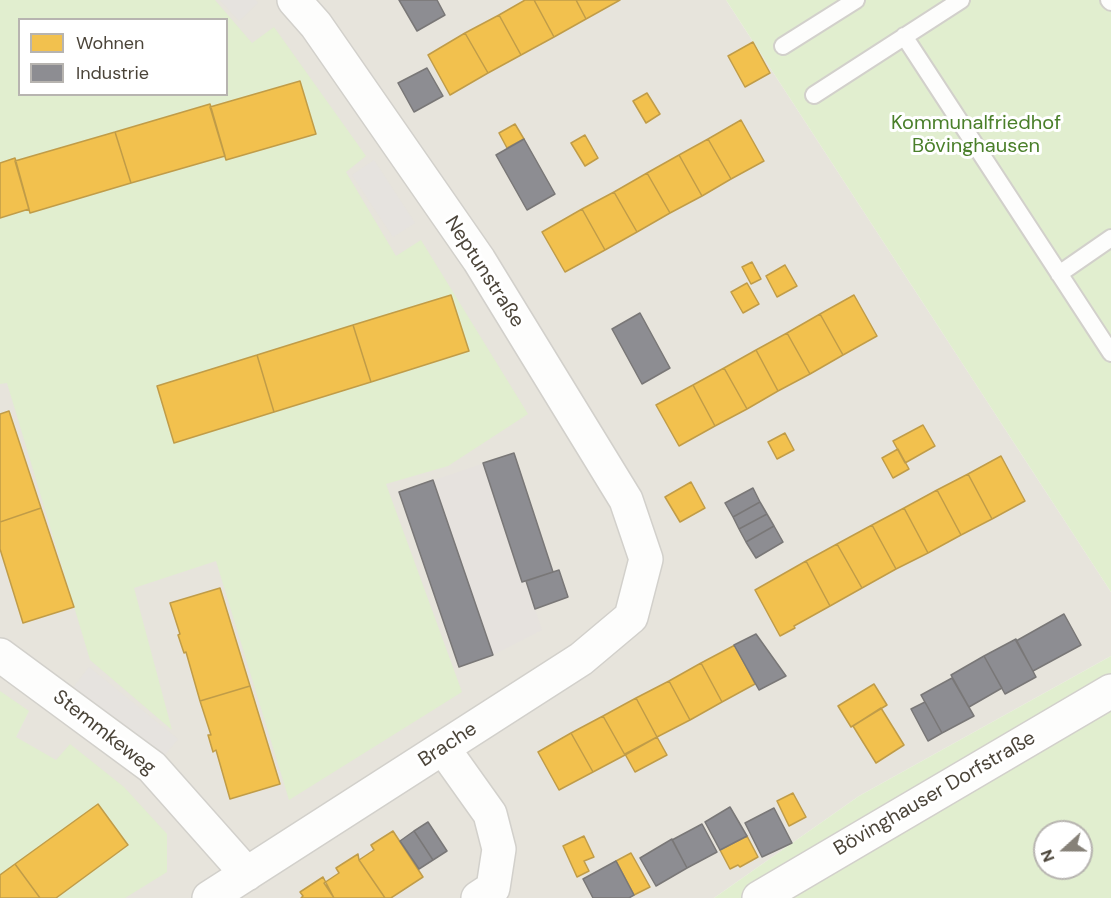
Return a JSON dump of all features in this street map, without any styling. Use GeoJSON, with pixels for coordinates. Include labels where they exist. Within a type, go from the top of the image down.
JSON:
{"type":"FeatureCollection","features":[{"type":"Feature","properties":{"kind":"street","name":"Neptunstraße"},"geometry":{"type":"LineString","coordinates":[[294,0],[316,25],[479,260],[626,500],[646,559]]}},
{"type":"Feature","properties":{"kind":"street","name":"Brache"},"geometry":{"type":"LineString","coordinates":[[209,898],[581,658],[631,617],[646,559]]}},
{"type":"Feature","properties":{"kind":"street","name":"Stemmkeweg"},"geometry":{"type":"LineString","coordinates":[[0,655],[152,767],[247,874]]}},
{"type":"Feature","properties":{"kind":"street","name":"Bövinghauser Dorfstraße"},"geometry":{"type":"LineString","coordinates":[[759,898],[1111,691]]}},
{"type":"Feature","properties":{"kind":"street"},"geometry":{"type":"LineString","coordinates":[[443,748],[490,814],[499,849],[493,888],[478,898]]}},
{"type":"Feature","properties":{"kind":"lane"},"geometry":{"type":"LineString","coordinates":[[783,46],[856,0]]}},
{"type":"Feature","properties":{"kind":"lane"},"geometry":{"type":"LineString","coordinates":[[814,95],[961,0]]}},
{"type":"Feature","properties":{"kind":"lane"},"geometry":{"type":"LineString","coordinates":[[904,36],[1111,353]]}},
{"type":"Feature","properties":{"kind":"lane"},"geometry":{"type":"LineString","coordinates":[[1059,274],[1111,238]]}},
{"type":"Feature","properties":{"kind":"shaded area"},"geometry":{"type":"Polygon","coordinates":[[[0,0],[726,0],[1111,592],[1111,656],[859,796],[714,898],[0,898],[0,0]]]}},
{"type":"Feature","properties":{"kind":"shaded area"},"geometry":{"type":"Polygon","coordinates":[[[220,0],[256,0],[258,3],[239,21],[220,0]]]}},
{"type":"Feature","properties":{"kind":"shaded area"},"geometry":{"type":"Polygon","coordinates":[[[374,160],[415,223],[393,237],[352,175],[374,160]]]}},
{"type":"Feature","properties":{"kind":"shaded area"},"geometry":{"type":"Polygon","coordinates":[[[514,453],[553,572],[559,570],[568,597],[535,609],[542,630],[493,655],[459,667],[399,492],[514,453]]]}},
{"type":"Feature","properties":{"kind":"shaded area"},"geometry":{"type":"Polygon","coordinates":[[[89,667],[178,739],[160,761],[72,689],[89,667]]]}},
{"type":"Feature","properties":{"kind":"green space"},"geometry":{"type":"Polygon","coordinates":[[[0,0],[215,0],[252,43],[274,27],[366,156],[346,172],[396,256],[421,240],[528,414],[448,466],[386,484],[462,692],[289,800],[216,561],[134,588],[172,730],[90,660],[7,383],[0,384],[0,0]]]}},
{"type":"Feature","properties":{"kind":"green space","name":"Kommunalfriedhof Bövinghausen"},"geometry":{"type":"Polygon","coordinates":[[[726,0],[1111,0],[1111,592],[726,0]]]}},
{"type":"Feature","properties":{"kind":"green space"},"geometry":{"type":"Polygon","coordinates":[[[1111,656],[1111,898],[714,898],[859,796],[1111,656]]]}},
{"type":"Feature","properties":{"kind":"green space"},"geometry":{"type":"Polygon","coordinates":[[[0,691],[29,711],[16,737],[56,760],[70,744],[124,787],[167,834],[167,872],[125,898],[0,898],[0,691]]]}},
{"type":"Feature","properties":{"kind":"building: Wohnen"},"geometry":{"type":"Polygon","coordinates":[[[525,0],[534,0],[554,37],[521,55],[499,15],[525,0]]]}},
{"type":"Feature","properties":{"kind":"building: Wohnen"},"geometry":{"type":"Polygon","coordinates":[[[534,0],[576,0],[586,19],[554,37],[534,0]]]}},
{"type":"Feature","properties":{"kind":"building: Wohnen"},"geometry":{"type":"Polygon","coordinates":[[[576,0],[620,0],[586,19],[576,0]]]}},
{"type":"Feature","properties":{"kind":"building: Wohnen"},"geometry":{"type":"Polygon","coordinates":[[[499,15],[521,55],[488,73],[465,33],[499,15]]]}},
{"type":"Feature","properties":{"kind":"building: Wohnen"},"geometry":{"type":"Polygon","coordinates":[[[465,33],[488,73],[450,95],[428,55],[465,33]]]}},
{"type":"Feature","properties":{"kind":"building: Wohnen"},"geometry":{"type":"Polygon","coordinates":[[[753,42],[770,73],[745,87],[728,56],[753,42]]]}},
{"type":"Feature","properties":{"kind":"building: Wohnen"},"geometry":{"type":"Polygon","coordinates":[[[300,81],[316,134],[226,160],[210,107],[300,81]]]}},
{"type":"Feature","properties":{"kind":"building: Wohnen"},"geometry":{"type":"Polygon","coordinates":[[[647,93],[660,114],[646,123],[633,101],[647,93]]]}},
{"type":"Feature","properties":{"kind":"building: Wohnen"},"geometry":{"type":"Polygon","coordinates":[[[210,104],[225,156],[131,183],[115,132],[210,104]]]}},
{"type":"Feature","properties":{"kind":"building: Wohnen"},"geometry":{"type":"Polygon","coordinates":[[[741,120],[764,161],[731,179],[708,139],[741,120]]]}},
{"type":"Feature","properties":{"kind":"building: Wohnen"},"geometry":{"type":"Polygon","coordinates":[[[515,124],[524,139],[507,148],[499,133],[515,124]]]}},
{"type":"Feature","properties":{"kind":"building: Wohnen"},"geometry":{"type":"Polygon","coordinates":[[[115,132],[131,183],[30,213],[15,161],[115,132]]]}},
{"type":"Feature","properties":{"kind":"building: Wohnen"},"geometry":{"type":"Polygon","coordinates":[[[585,135],[598,158],[585,166],[571,143],[585,135]]]}},
{"type":"Feature","properties":{"kind":"building: Wohnen"},"geometry":{"type":"Polygon","coordinates":[[[708,139],[731,179],[702,196],[679,155],[708,139]]]}},
{"type":"Feature","properties":{"kind":"building: Wohnen"},"geometry":{"type":"Polygon","coordinates":[[[679,155],[702,196],[670,213],[647,173],[679,155]]]}},
{"type":"Feature","properties":{"kind":"building: Wohnen"},"geometry":{"type":"Polygon","coordinates":[[[15,158],[29,209],[0,218],[0,163],[15,158]]]}},
{"type":"Feature","properties":{"kind":"building: Wohnen"},"geometry":{"type":"Polygon","coordinates":[[[647,173],[670,213],[637,232],[614,192],[647,173]]]}},
{"type":"Feature","properties":{"kind":"building: Wohnen"},"geometry":{"type":"Polygon","coordinates":[[[614,192],[637,232],[605,250],[582,209],[614,192]]]}},
{"type":"Feature","properties":{"kind":"building: Wohnen"},"geometry":{"type":"Polygon","coordinates":[[[582,209],[605,250],[565,272],[542,232],[582,209]]]}},
{"type":"Feature","properties":{"kind":"building: Wohnen"},"geometry":{"type":"Polygon","coordinates":[[[752,262],[761,279],[751,284],[742,267],[752,262]]]}},
{"type":"Feature","properties":{"kind":"building: Wohnen"},"geometry":{"type":"Polygon","coordinates":[[[785,265],[797,286],[777,297],[766,276],[785,265]]]}},
{"type":"Feature","properties":{"kind":"building: Wohnen"},"geometry":{"type":"Polygon","coordinates":[[[747,283],[759,304],[743,313],[731,292],[747,283]]]}},
{"type":"Feature","properties":{"kind":"building: Wohnen"},"geometry":{"type":"Polygon","coordinates":[[[451,295],[469,351],[371,382],[353,325],[451,295]]]}},
{"type":"Feature","properties":{"kind":"building: Wohnen"},"geometry":{"type":"Polygon","coordinates":[[[854,295],[877,336],[843,355],[820,314],[854,295]]]}},
{"type":"Feature","properties":{"kind":"building: Wohnen"},"geometry":{"type":"Polygon","coordinates":[[[820,314],[843,355],[810,374],[787,333],[820,314]]]}},
{"type":"Feature","properties":{"kind":"building: Wohnen"},"geometry":{"type":"Polygon","coordinates":[[[353,325],[371,382],[274,412],[257,355],[353,325]]]}},
{"type":"Feature","properties":{"kind":"building: Wohnen"},"geometry":{"type":"Polygon","coordinates":[[[787,333],[810,374],[778,391],[756,350],[787,333]]]}},
{"type":"Feature","properties":{"kind":"building: Wohnen"},"geometry":{"type":"Polygon","coordinates":[[[756,350],[778,391],[747,409],[724,368],[756,350]]]}},
{"type":"Feature","properties":{"kind":"building: Wohnen"},"geometry":{"type":"Polygon","coordinates":[[[257,355],[274,412],[174,443],[157,386],[257,355]]]}},
{"type":"Feature","properties":{"kind":"building: Wohnen"},"geometry":{"type":"Polygon","coordinates":[[[724,368],[747,409],[715,426],[693,385],[724,368]]]}},
{"type":"Feature","properties":{"kind":"building: Wohnen"},"geometry":{"type":"Polygon","coordinates":[[[693,385],[715,426],[679,446],[656,405],[693,385]]]}},
{"type":"Feature","properties":{"kind":"building: Wohnen"},"geometry":{"type":"Polygon","coordinates":[[[9,411],[41,508],[0,522],[0,414],[9,411]]]}},
{"type":"Feature","properties":{"kind":"building: Wohnen"},"geometry":{"type":"Polygon","coordinates":[[[923,425],[935,446],[905,463],[893,441],[923,425]]]}},
{"type":"Feature","properties":{"kind":"building: Wohnen"},"geometry":{"type":"Polygon","coordinates":[[[785,433],[794,450],[777,459],[768,442],[785,433]]]}},
{"type":"Feature","properties":{"kind":"building: Wohnen"},"geometry":{"type":"Polygon","coordinates":[[[898,449],[909,469],[893,478],[882,458],[898,449]]]}},
{"type":"Feature","properties":{"kind":"building: Wohnen"},"geometry":{"type":"Polygon","coordinates":[[[1001,456],[1025,501],[992,519],[968,474],[1001,456]]]}},
{"type":"Feature","properties":{"kind":"building: Wohnen"},"geometry":{"type":"Polygon","coordinates":[[[968,474],[992,519],[961,535],[937,490],[968,474]]]}},
{"type":"Feature","properties":{"kind":"building: Wohnen"},"geometry":{"type":"Polygon","coordinates":[[[691,482],[705,508],[680,522],[665,497],[691,482]]]}},
{"type":"Feature","properties":{"kind":"building: Wohnen"},"geometry":{"type":"Polygon","coordinates":[[[937,490],[961,535],[928,553],[904,508],[937,490]]]}},
{"type":"Feature","properties":{"kind":"building: Wohnen"},"geometry":{"type":"Polygon","coordinates":[[[41,508],[74,607],[23,623],[0,549],[0,522],[41,508]]]}},
{"type":"Feature","properties":{"kind":"building: Wohnen"},"geometry":{"type":"Polygon","coordinates":[[[904,508],[928,553],[896,569],[872,525],[904,508]]]}},
{"type":"Feature","properties":{"kind":"building: Wohnen"},"geometry":{"type":"Polygon","coordinates":[[[872,525],[896,569],[862,588],[837,544],[872,525]]]}},
{"type":"Feature","properties":{"kind":"building: Wohnen"},"geometry":{"type":"Polygon","coordinates":[[[837,544],[862,588],[830,606],[806,561],[837,544]]]}},
{"type":"Feature","properties":{"kind":"building: Wohnen"},"geometry":{"type":"Polygon","coordinates":[[[806,561],[830,606],[780,636],[755,590],[806,561]]]}},
{"type":"Feature","properties":{"kind":"building: Wohnen"},"geometry":{"type":"Polygon","coordinates":[[[220,588],[250,686],[200,701],[170,603],[220,588]]]}},
{"type":"Feature","properties":{"kind":"building: Wohnen"},"geometry":{"type":"Polygon","coordinates":[[[735,645],[755,684],[722,702],[701,663],[735,645]]]}},
{"type":"Feature","properties":{"kind":"building: Wohnen"},"geometry":{"type":"Polygon","coordinates":[[[701,663],[722,702],[690,720],[669,681],[701,663]]]}},
{"type":"Feature","properties":{"kind":"building: Wohnen"},"geometry":{"type":"Polygon","coordinates":[[[669,681],[690,720],[657,737],[636,698],[669,681]]]}},
{"type":"Feature","properties":{"kind":"building: Wohnen"},"geometry":{"type":"Polygon","coordinates":[[[874,684],[887,705],[851,727],[838,706],[874,684]]]}},
{"type":"Feature","properties":{"kind":"building: Wohnen"},"geometry":{"type":"Polygon","coordinates":[[[250,686],[280,784],[230,799],[216,750],[213,752],[208,735],[211,735],[200,701],[250,686]]]}},
{"type":"Feature","properties":{"kind":"building: Wohnen"},"geometry":{"type":"Polygon","coordinates":[[[636,698],[657,737],[625,755],[603,716],[636,698]]]}},
{"type":"Feature","properties":{"kind":"building: Wohnen"},"geometry":{"type":"Polygon","coordinates":[[[881,708],[904,745],[876,763],[853,726],[881,708]]]}},
{"type":"Feature","properties":{"kind":"building: Wohnen"},"geometry":{"type":"Polygon","coordinates":[[[603,716],[625,755],[593,772],[571,733],[603,716]]]}},
{"type":"Feature","properties":{"kind":"building: Wohnen"},"geometry":{"type":"Polygon","coordinates":[[[571,733],[593,772],[559,790],[538,752],[571,733]]]}},
{"type":"Feature","properties":{"kind":"building: Wohnen"},"geometry":{"type":"Polygon","coordinates":[[[657,737],[667,755],[635,772],[625,754],[657,737]]]}},
{"type":"Feature","properties":{"kind":"building: Wohnen"},"geometry":{"type":"Polygon","coordinates":[[[793,793],[806,817],[789,826],[777,801],[793,793]]]}},
{"type":"Feature","properties":{"kind":"building: Wohnen"},"geometry":{"type":"Polygon","coordinates":[[[98,804],[128,845],[56,898],[40,898],[15,864],[98,804]]]}},
{"type":"Feature","properties":{"kind":"building: Wohnen"},"geometry":{"type":"Polygon","coordinates":[[[393,831],[423,877],[391,898],[385,898],[359,860],[374,850],[371,845],[393,831]]]}},
{"type":"Feature","properties":{"kind":"building: Wohnen"},"geometry":{"type":"Polygon","coordinates":[[[584,836],[594,857],[584,861],[589,871],[577,877],[563,846],[584,836]]]}},
{"type":"Feature","properties":{"kind":"building: Wohnen"},"geometry":{"type":"Polygon","coordinates":[[[747,836],[758,857],[740,867],[738,865],[730,869],[720,850],[747,836]]]}},
{"type":"Feature","properties":{"kind":"building: Wohnen"},"geometry":{"type":"Polygon","coordinates":[[[631,853],[650,887],[634,895],[616,861],[631,853]]]}},
{"type":"Feature","properties":{"kind":"building: Wohnen"},"geometry":{"type":"Polygon","coordinates":[[[358,854],[359,860],[385,898],[334,898],[324,883],[339,873],[336,868],[358,854]]]}},
{"type":"Feature","properties":{"kind":"building: Wohnen"},"geometry":{"type":"Polygon","coordinates":[[[15,864],[40,898],[0,898],[0,875],[15,864]]]}},
{"type":"Feature","properties":{"kind":"building: Wohnen"},"geometry":{"type":"Polygon","coordinates":[[[323,877],[334,898],[301,898],[303,896],[300,892],[323,877]]]}},
{"type":"Feature","properties":{"kind":"building: Industrie"},"geometry":{"type":"Polygon","coordinates":[[[399,0],[437,0],[445,15],[417,31],[399,0]]]}},
{"type":"Feature","properties":{"kind":"building: Industrie"},"geometry":{"type":"Polygon","coordinates":[[[427,68],[443,96],[414,112],[398,83],[427,68]]]}},
{"type":"Feature","properties":{"kind":"building: Industrie"},"geometry":{"type":"Polygon","coordinates":[[[524,139],[555,194],[527,210],[496,155],[524,139]]]}},
{"type":"Feature","properties":{"kind":"building: Industrie"},"geometry":{"type":"Polygon","coordinates":[[[640,313],[670,368],[642,384],[612,329],[640,313]]]}},
{"type":"Feature","properties":{"kind":"building: Industrie"},"geometry":{"type":"Polygon","coordinates":[[[514,453],[553,572],[522,582],[483,463],[514,453]]]}},
{"type":"Feature","properties":{"kind":"building: Industrie"},"geometry":{"type":"Polygon","coordinates":[[[433,480],[493,655],[459,667],[399,492],[433,480]]]}},
{"type":"Feature","properties":{"kind":"building: Industrie"},"geometry":{"type":"Polygon","coordinates":[[[753,488],[760,502],[733,517],[725,503],[753,488]]]}},
{"type":"Feature","properties":{"kind":"building: Industrie"},"geometry":{"type":"Polygon","coordinates":[[[760,502],[767,514],[739,529],[733,517],[760,502]]]}},
{"type":"Feature","properties":{"kind":"building: Industrie"},"geometry":{"type":"Polygon","coordinates":[[[767,514],[774,526],[746,542],[739,529],[767,514]]]}},
{"type":"Feature","properties":{"kind":"building: Industrie"},"geometry":{"type":"Polygon","coordinates":[[[774,526],[783,542],[756,558],[746,542],[774,526]]]}},
{"type":"Feature","properties":{"kind":"building: Industrie"},"geometry":{"type":"Polygon","coordinates":[[[559,570],[568,597],[535,609],[526,581],[559,570]]]}},
{"type":"Feature","properties":{"kind":"building: Industrie"},"geometry":{"type":"Polygon","coordinates":[[[1064,614],[1081,645],[1033,671],[1016,641],[1064,614]]]}},
{"type":"Feature","properties":{"kind":"building: Industrie"},"geometry":{"type":"Polygon","coordinates":[[[756,634],[786,676],[759,690],[734,645],[756,634]]]}},
{"type":"Feature","properties":{"kind":"building: Industrie"},"geometry":{"type":"Polygon","coordinates":[[[1016,639],[1036,677],[1005,694],[984,656],[1016,639]]]}},
{"type":"Feature","properties":{"kind":"building: Industrie"},"geometry":{"type":"Polygon","coordinates":[[[984,656],[1002,688],[969,707],[951,675],[984,656]]]}},
{"type":"Feature","properties":{"kind":"building: Industrie"},"geometry":{"type":"Polygon","coordinates":[[[952,678],[974,716],[942,733],[921,695],[952,678]]]}},
{"type":"Feature","properties":{"kind":"building: Industrie"},"geometry":{"type":"Polygon","coordinates":[[[925,702],[942,733],[928,741],[911,709],[925,702]]]}},
{"type":"Feature","properties":{"kind":"building: Industrie"},"geometry":{"type":"Polygon","coordinates":[[[730,807],[747,836],[720,850],[705,822],[730,807]]]}},
{"type":"Feature","properties":{"kind":"building: Industrie"},"geometry":{"type":"Polygon","coordinates":[[[774,808],[792,843],[762,857],[745,823],[774,808]]]}},
{"type":"Feature","properties":{"kind":"building: Industrie"},"geometry":{"type":"Polygon","coordinates":[[[428,822],[447,851],[433,860],[414,831],[428,822]]]}},
{"type":"Feature","properties":{"kind":"building: Industrie"},"geometry":{"type":"Polygon","coordinates":[[[702,824],[717,852],[687,868],[672,840],[702,824]]]}},
{"type":"Feature","properties":{"kind":"building: Industrie"},"geometry":{"type":"Polygon","coordinates":[[[414,831],[433,860],[419,869],[400,841],[414,831]]]}},
{"type":"Feature","properties":{"kind":"building: Industrie"},"geometry":{"type":"Polygon","coordinates":[[[672,839],[687,868],[656,886],[640,858],[672,839]]]}},
{"type":"Feature","properties":{"kind":"building: Industrie"},"geometry":{"type":"Polygon","coordinates":[[[616,861],[634,895],[629,898],[593,898],[583,879],[616,861]]]}}]}
